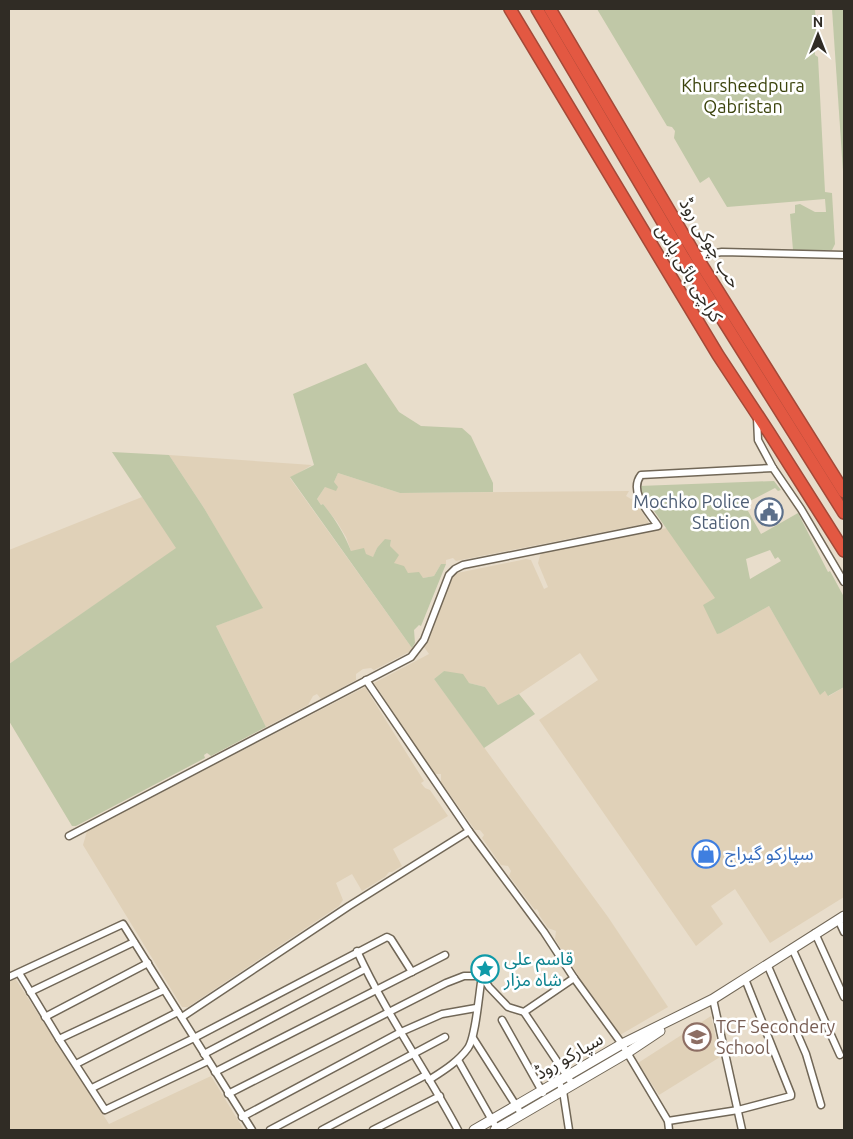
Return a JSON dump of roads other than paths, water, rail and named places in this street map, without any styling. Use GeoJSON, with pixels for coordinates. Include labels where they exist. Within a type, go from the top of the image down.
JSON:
{"type":"FeatureCollection","features":[{"type":"Feature","properties":{"kind":"highway","name":"کراچی بائی پاس"},"geometry":{"type":"LineString","coordinates":[[510,9],[718,356],[844,551]]}},
{"type":"Feature","properties":{"kind":"highway"},"geometry":{"type":"LineString","coordinates":[[537,9],[684,258],[844,513]]}},
{"type":"Feature","properties":{"kind":"highway","name":"حب چوکی روڈ"},"geometry":{"type":"LineString","coordinates":[[550,9],[696,256],[844,492]]}},
{"type":"Feature","properties":{"kind":"street"},"geometry":{"type":"LineString","coordinates":[[696,256],[722,252],[844,255]]}},
{"type":"Feature","properties":{"kind":"street"},"geometry":{"type":"LineString","coordinates":[[756,413],[758,440],[773,468],[801,509],[844,582]]}},
{"type":"Feature","properties":{"kind":"street"},"geometry":{"type":"LineString","coordinates":[[70,836],[410,657],[424,640],[449,575],[455,569],[463,565],[658,526],[636,493],[636,481],[640,475],[773,468]]}},
{"type":"Feature","properties":{"kind":"street"},"geometry":{"type":"LineString","coordinates":[[366,680],[469,831],[544,932],[574,978],[622,1044],[668,1122],[669,1130]]}},
{"type":"Feature","properties":{"kind":"street"},"geometry":{"type":"LineString","coordinates":[[76,1064],[180,1014],[469,831]]}},
{"type":"Feature","properties":{"kind":"street"},"geometry":{"type":"LineString","coordinates":[[841,918],[844,932]]}},
{"type":"Feature","properties":{"kind":"street","name":"سپارکو روڈ"},"geometry":{"type":"LineString","coordinates":[[496,1130],[627,1053],[682,1016],[745,979],[841,918]]}},
{"type":"Feature","properties":{"kind":"street"},"geometry":{"type":"LineString","coordinates":[[9,977],[123,924],[242,1117],[252,1130]]}},
{"type":"Feature","properties":{"kind":"street"},"geometry":{"type":"LineString","coordinates":[[815,933],[844,996]]}},
{"type":"Feature","properties":{"kind":"street"},"geometry":{"type":"LineString","coordinates":[[92,1088],[194,1038],[387,936],[390,937],[412,972]]}},
{"type":"Feature","properties":{"kind":"street"},"geometry":{"type":"LineString","coordinates":[[30,992],[134,942]]}},
{"type":"Feature","properties":{"kind":"street"},"geometry":{"type":"LineString","coordinates":[[792,948],[840,1054]]}},
{"type":"Feature","properties":{"kind":"street"},"geometry":{"type":"LineString","coordinates":[[357,952],[376,992],[415,1054],[427,1078],[440,1096],[458,1130]]}},
{"type":"Feature","properties":{"kind":"street"},"geometry":{"type":"LineString","coordinates":[[215,1072],[376,992],[445,955]]}},
{"type":"Feature","properties":{"kind":"street"},"geometry":{"type":"LineString","coordinates":[[45,1016],[148,963]]}},
{"type":"Feature","properties":{"kind":"street"},"geometry":{"type":"LineString","coordinates":[[767,964],[806,1054],[821,1105]]}},
{"type":"Feature","properties":{"kind":"street"},"geometry":{"type":"LineString","coordinates":[[204,1054],[365,969]]}},
{"type":"Feature","properties":{"kind":"street"},"geometry":{"type":"LineString","coordinates":[[19,973],[59,1039],[92,1088],[103,1109],[108,1110],[208,1061]]}},
{"type":"Feature","properties":{"kind":"street"},"geometry":{"type":"LineString","coordinates":[[228,1094],[446,982],[464,976],[482,976]]}},
{"type":"Feature","properties":{"kind":"street"},"geometry":{"type":"LineString","coordinates":[[322,1130],[427,1078],[458,1060],[473,1038],[482,976]]}},
{"type":"Feature","properties":{"kind":"street"},"geometry":{"type":"LineString","coordinates":[[482,976],[489,987],[508,1007],[524,1012],[573,1085]]}},
{"type":"Feature","properties":{"kind":"street"},"geometry":{"type":"LineString","coordinates":[[524,1012],[574,978]]}},
{"type":"Feature","properties":{"kind":"street"},"geometry":{"type":"LineString","coordinates":[[668,1122],[738,1110],[789,1097],[791,1094],[745,979]]}},
{"type":"Feature","properties":{"kind":"street"},"geometry":{"type":"LineString","coordinates":[[59,1039],[164,990]]}},
{"type":"Feature","properties":{"kind":"street"},"geometry":{"type":"LineString","coordinates":[[712,999],[742,1130]]}},
{"type":"Feature","properties":{"kind":"street"},"geometry":{"type":"LineString","coordinates":[[242,1117],[401,1032],[442,1014],[476,1008]]}},
{"type":"Feature","properties":{"kind":"street","name":"سپارکو روڈ"},"geometry":{"type":"LineString","coordinates":[[474,1130],[622,1044],[682,1016]]}},
{"type":"Feature","properties":{"kind":"street"},"geometry":{"type":"LineString","coordinates":[[502,1020],[547,1100]]}},
{"type":"Feature","properties":{"kind":"street"},"geometry":{"type":"LineString","coordinates":[[270,1130],[445,1038]]}},
{"type":"Feature","properties":{"kind":"street"},"geometry":{"type":"LineString","coordinates":[[473,1038],[522,1115]]}},
{"type":"Feature","properties":{"kind":"street"},"geometry":{"type":"LineString","coordinates":[[458,1060],[496,1130]]}},
{"type":"Feature","properties":{"kind":"street"},"geometry":{"type":"LineString","coordinates":[[558,1081],[563,1091],[569,1130]]}},
{"type":"Feature","properties":{"kind":"street"},"geometry":{"type":"LineString","coordinates":[[373,1130],[440,1096]]}},
{"type":"Feature","properties":{"kind":"place","name":"Mochko Police Station"},"geometry":{"type":"Point","coordinates":[769,512]}},
{"type":"Feature","properties":{"kind":"place","name":"سپارکو گیراج"},"geometry":{"type":"Point","coordinates":[706,854]}},
{"type":"Feature","properties":{"kind":"place","name":"قاسم علی شاہ مزار"},"geometry":{"type":"Point","coordinates":[485,969]}},
{"type":"Feature","properties":{"kind":"place","name":"TCF Secondery School"},"geometry":{"type":"Point","coordinates":[697,1037]}},
{"type":"Feature","properties":{"kind":"park label","name":"Khursheedpura Qabristan"},"geometry":{"type":"Point","coordinates":[743,96]}}]}
